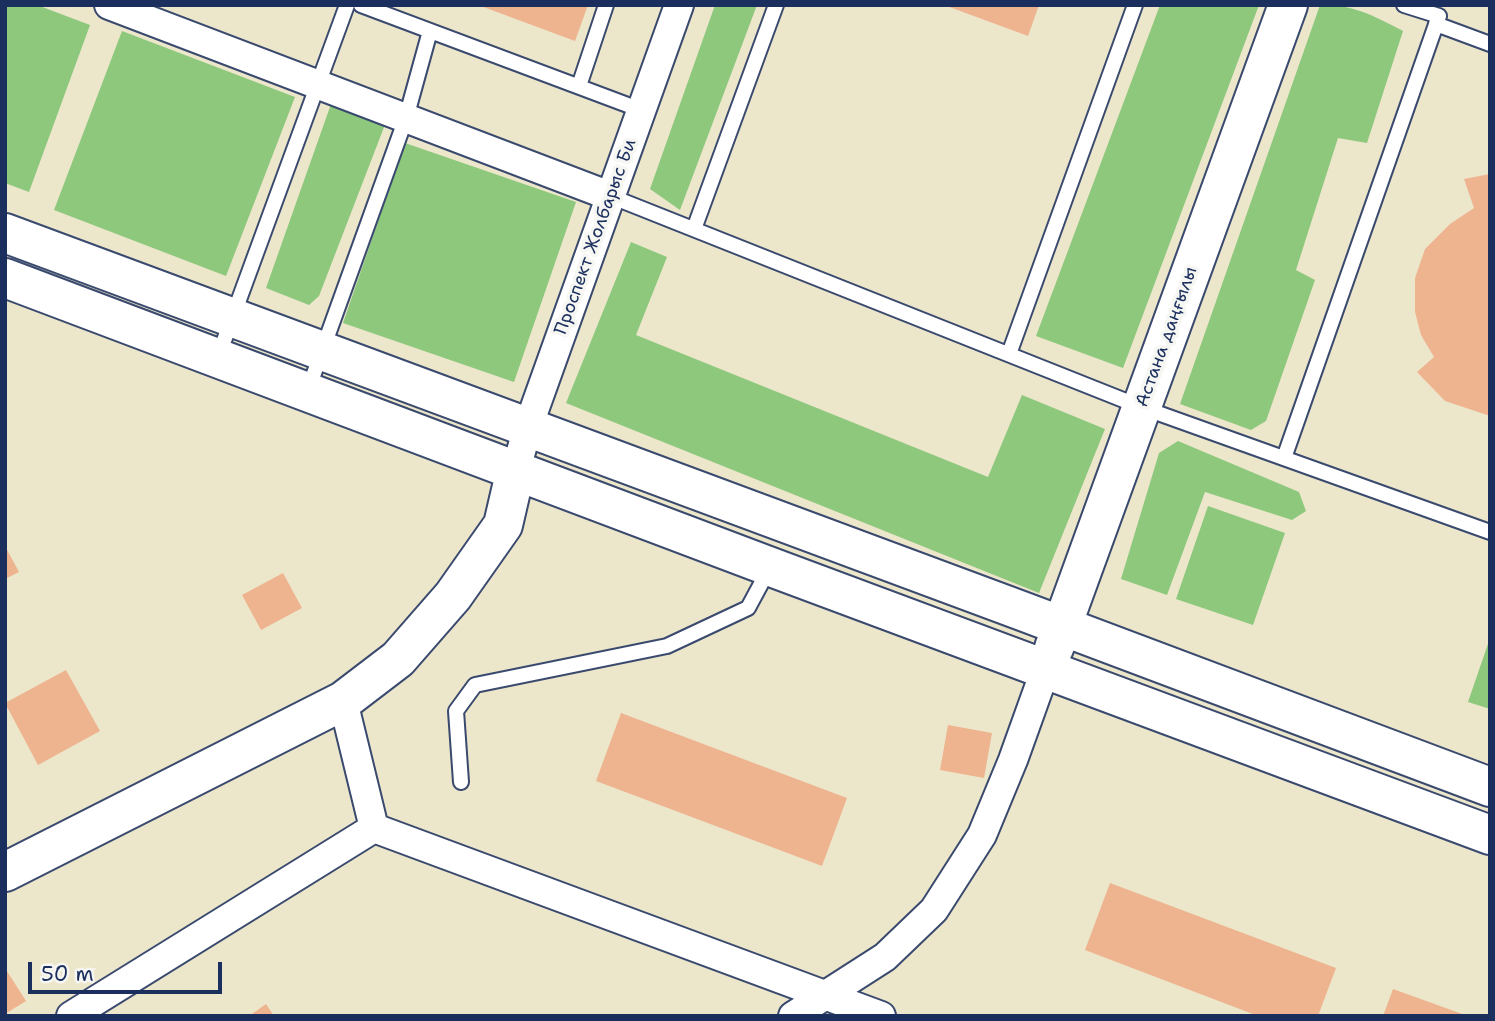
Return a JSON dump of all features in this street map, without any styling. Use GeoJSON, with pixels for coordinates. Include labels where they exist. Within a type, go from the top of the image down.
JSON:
{"type":"FeatureCollection","features":[{"type":"Feature","properties":{"kind":"main road","name":"Астана даңғылы"},"geometry":{"type":"LineString","coordinates":[[1046,668],[1288,5]]}},
{"type":"Feature","properties":{"kind":"main road"},"geometry":{"type":"LineString","coordinates":[[5,233],[1490,787]]}},
{"type":"Feature","properties":{"kind":"main road"},"geometry":{"type":"LineString","coordinates":[[5,278],[1490,835]]}},
{"type":"Feature","properties":{"kind":"main road"},"geometry":{"type":"LineString","coordinates":[[5,872],[342,701],[398,659],[453,596],[503,525],[516,469]]}},
{"type":"Feature","properties":{"kind":"street","name":"Проспект Жолбарыс Би"},"geometry":{"type":"LineString","coordinates":[[516,469],[527,427],[679,5]]}},
{"type":"Feature","properties":{"kind":"street"},"geometry":{"type":"LineString","coordinates":[[114,6],[610,196]]}},
{"type":"Feature","properties":{"kind":"street"},"geometry":{"type":"LineString","coordinates":[[793,1016],[885,957],[933,909],[982,835],[1013,761],[1046,668]]}},
{"type":"Feature","properties":{"kind":"street"},"geometry":{"type":"LineString","coordinates":[[342,701],[374,828]]}},
{"type":"Feature","properties":{"kind":"street"},"geometry":{"type":"LineString","coordinates":[[374,828],[881,1016]]}},
{"type":"Feature","properties":{"kind":"street"},"geometry":{"type":"LineString","coordinates":[[71,1016],[374,828]]}},
{"type":"Feature","properties":{"kind":"lane"},"geometry":{"type":"LineString","coordinates":[[218,358],[347,5]]}},
{"type":"Feature","properties":{"kind":"lane"},"geometry":{"type":"LineString","coordinates":[[361,5],[641,110]]}},
{"type":"Feature","properties":{"kind":"lane"},"geometry":{"type":"LineString","coordinates":[[579,86],[606,5]]}},
{"type":"Feature","properties":{"kind":"lane"},"geometry":{"type":"LineString","coordinates":[[694,229],[776,5]]}},
{"type":"Feature","properties":{"kind":"lane"},"geometry":{"type":"LineString","coordinates":[[1009,354],[1135,5]]}},
{"type":"Feature","properties":{"kind":"lane"},"geometry":{"type":"LineString","coordinates":[[1404,5],[1430,14],[1490,44]]}},
{"type":"Feature","properties":{"kind":"lane"},"geometry":{"type":"LineString","coordinates":[[1284,458],[1430,14]]}},
{"type":"Feature","properties":{"kind":"lane"},"geometry":{"type":"LineString","coordinates":[[308,391],[406,118],[430,31]]}},
{"type":"Feature","properties":{"kind":"lane"},"geometry":{"type":"LineString","coordinates":[[610,196],[1141,407],[1490,531]]}},
{"type":"Feature","properties":{"kind":"lane"},"geometry":{"type":"LineString","coordinates":[[461,782],[456,711],[475,685],[667,646],[748,608],[771,567]]}},
{"type":"Feature","properties":{"kind":"green space"},"geometry":{"type":"Polygon","coordinates":[[[5,5],[37,5],[90,25],[29,192],[5,183],[5,5]]]}},
{"type":"Feature","properties":{"kind":"green space"},"geometry":{"type":"Polygon","coordinates":[[[715,5],[757,5],[680,210],[650,189],[715,5]]]}},
{"type":"Feature","properties":{"kind":"green space"},"geometry":{"type":"Polygon","coordinates":[[[1160,5],[1259,5],[1123,368],[1036,336],[1160,5]]]}},
{"type":"Feature","properties":{"kind":"green space"},"geometry":{"type":"Polygon","coordinates":[[[1320,5],[1353,9],[1403,31],[1367,143],[1338,138],[1296,270],[1315,280],[1266,421],[1251,430],[1180,404],[1320,5]]]}},
{"type":"Feature","properties":{"kind":"green space"},"geometry":{"type":"Polygon","coordinates":[[[122,31],[295,97],[226,276],[54,210],[122,31]]]}},
{"type":"Feature","properties":{"kind":"green space"},"geometry":{"type":"Polygon","coordinates":[[[331,104],[386,122],[319,296],[309,305],[266,288],[331,104]]]}},
{"type":"Feature","properties":{"kind":"green space"},"geometry":{"type":"Polygon","coordinates":[[[405,143],[576,202],[514,382],[343,323],[405,143]]]}},
{"type":"Feature","properties":{"kind":"green space"},"geometry":{"type":"Polygon","coordinates":[[[631,242],[667,257],[636,335],[988,477],[1022,395],[1105,429],[1039,593],[566,403],[631,242]]]}},
{"type":"Feature","properties":{"kind":"green space"},"geometry":{"type":"Polygon","coordinates":[[[1178,441],[1299,492],[1306,511],[1292,520],[1205,492],[1167,595],[1121,579],[1159,453],[1178,441]]]}},
{"type":"Feature","properties":{"kind":"green space"},"geometry":{"type":"Polygon","coordinates":[[[1208,506],[1285,533],[1253,625],[1176,599],[1208,506]]]}},
{"type":"Feature","properties":{"kind":"green space"},"geometry":{"type":"Polygon","coordinates":[[[1490,638],[1490,709],[1468,702],[1490,638]]]}},
{"type":"Feature","properties":{"kind":"building"},"geometry":{"type":"Polygon","coordinates":[[[478,5],[588,5],[575,41],[478,5]]]}},
{"type":"Feature","properties":{"kind":"building"},"geometry":{"type":"Polygon","coordinates":[[[944,5],[1039,5],[1028,36],[944,5]]]}},
{"type":"Feature","properties":{"kind":"building"},"geometry":{"type":"Polygon","coordinates":[[[1490,174],[1490,416],[1445,401],[1417,372],[1434,357],[1421,335],[1415,312],[1415,278],[1425,249],[1450,224],[1474,208],[1464,179],[1490,174]]]}},
{"type":"Feature","properties":{"kind":"building"},"geometry":{"type":"Polygon","coordinates":[[[5,546],[19,572],[5,579],[5,546]]]}},
{"type":"Feature","properties":{"kind":"building"},"geometry":{"type":"Polygon","coordinates":[[[283,573],[302,608],[261,630],[242,595],[283,573]]]}},
{"type":"Feature","properties":{"kind":"building"},"geometry":{"type":"Polygon","coordinates":[[[66,670],[100,731],[38,765],[5,703],[66,670]]]}},
{"type":"Feature","properties":{"kind":"building"},"geometry":{"type":"Polygon","coordinates":[[[621,713],[847,798],[822,866],[596,781],[621,713]]]}},
{"type":"Feature","properties":{"kind":"building"},"geometry":{"type":"Polygon","coordinates":[[[948,725],[992,733],[984,778],[940,770],[948,725]]]}},
{"type":"Feature","properties":{"kind":"building"},"geometry":{"type":"Polygon","coordinates":[[[1110,883],[1336,968],[1318,1016],[1258,1016],[1085,950],[1110,883]]]}},
{"type":"Feature","properties":{"kind":"building"},"geometry":{"type":"Polygon","coordinates":[[[5,968],[26,1001],[5,1014],[5,968]]]}},
{"type":"Feature","properties":{"kind":"building"},"geometry":{"type":"Polygon","coordinates":[[[1393,989],[1465,1015],[1465,1016],[1383,1016],[1393,989]]]}},
{"type":"Feature","properties":{"kind":"building"},"geometry":{"type":"Polygon","coordinates":[[[266,1004],[274,1016],[249,1016],[266,1004]]]}}]}
